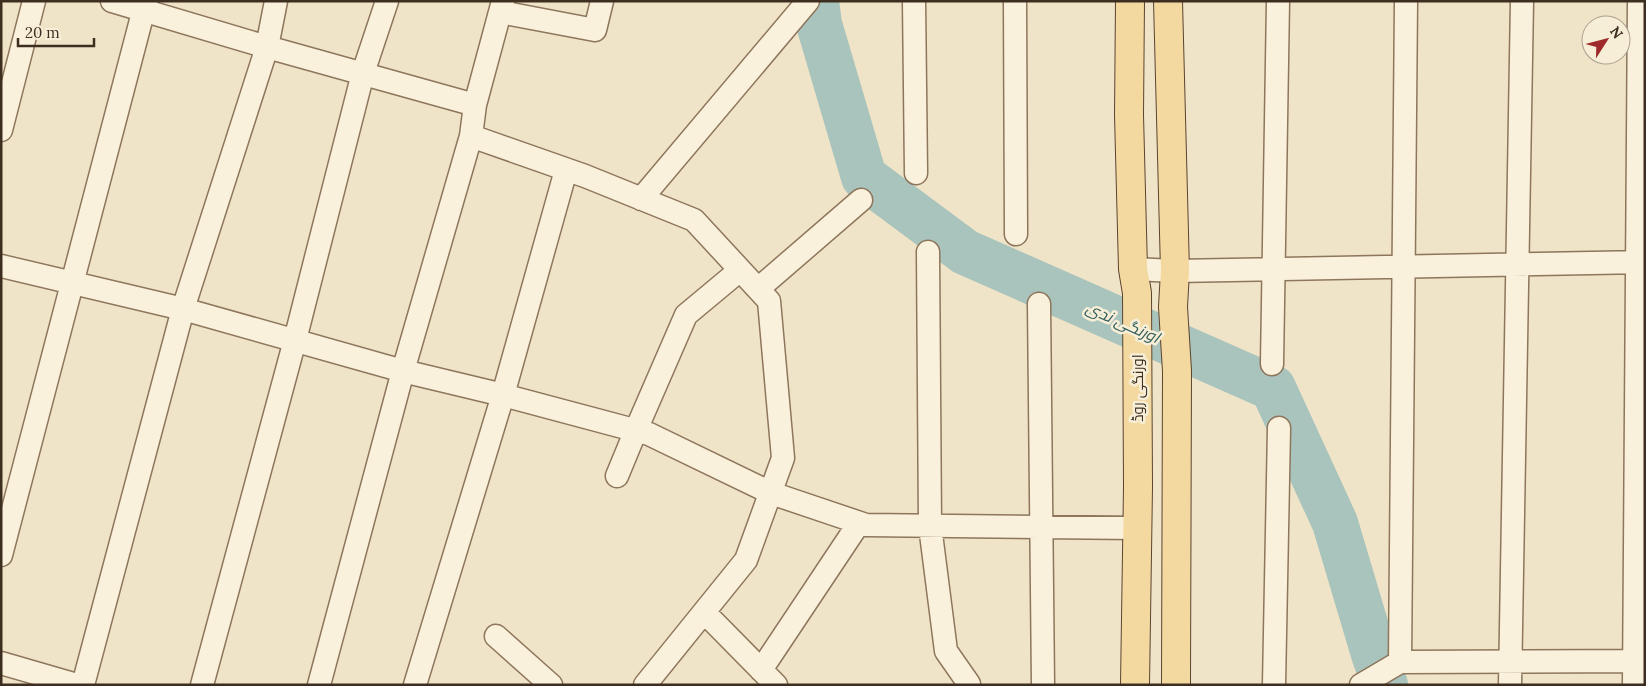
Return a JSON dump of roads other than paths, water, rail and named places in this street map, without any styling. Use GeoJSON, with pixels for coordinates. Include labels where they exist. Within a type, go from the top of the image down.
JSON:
{"type":"FeatureCollection","features":[{"type":"Feature","properties":{"kind":"main road","name":"اورنگی روڈ"},"geometry":{"type":"LineString","coordinates":[[1130,1],[1129,115],[1137,371],[1135,685]]}},
{"type":"Feature","properties":{"kind":"main road"},"geometry":{"type":"LineString","coordinates":[[1168,1],[1177,371],[1176,685]]}},
{"type":"Feature","properties":{"kind":"street"},"geometry":{"type":"LineString","coordinates":[[1,130],[34,1]]}},
{"type":"Feature","properties":{"kind":"street"},"geometry":{"type":"LineString","coordinates":[[112,1],[145,6],[267,47],[475,104]]}},
{"type":"Feature","properties":{"kind":"street"},"geometry":{"type":"LineString","coordinates":[[83,685],[183,309],[267,47],[276,1]]}},
{"type":"Feature","properties":{"kind":"street"},"geometry":{"type":"LineString","coordinates":[[202,685],[295,340],[363,73],[387,1]]}},
{"type":"Feature","properties":{"kind":"street"},"geometry":{"type":"LineString","coordinates":[[319,685],[403,371],[470,136],[475,104],[502,7],[595,30],[602,1]]}},
{"type":"Feature","properties":{"kind":"street"},"geometry":{"type":"LineString","coordinates":[[914,1],[916,173]]}},
{"type":"Feature","properties":{"kind":"street"},"geometry":{"type":"LineString","coordinates":[[1015,1],[1016,234]]}},
{"type":"Feature","properties":{"kind":"street"},"geometry":{"type":"LineString","coordinates":[[1272,364],[1278,1]]}},
{"type":"Feature","properties":{"kind":"street"},"geometry":{"type":"LineString","coordinates":[[1396,664],[1406,1]]}},
{"type":"Feature","properties":{"kind":"street"},"geometry":{"type":"LineString","coordinates":[[1510,685],[1522,1]]}},
{"type":"Feature","properties":{"kind":"street"},"geometry":{"type":"LineString","coordinates":[[1634,685],[1640,661],[1641,262],[1639,1]]}},
{"type":"Feature","properties":{"kind":"street"},"geometry":{"type":"LineString","coordinates":[[641,199],[807,2]]}},
{"type":"Feature","properties":{"kind":"street"},"geometry":{"type":"LineString","coordinates":[[1,555],[145,6]]}},
{"type":"Feature","properties":{"kind":"street"},"geometry":{"type":"LineString","coordinates":[[470,136],[566,170],[694,220],[769,301],[783,458],[746,560],[645,685]]}},
{"type":"Feature","properties":{"kind":"street"},"geometry":{"type":"LineString","coordinates":[[415,685],[503,395],[566,170]]}},
{"type":"Feature","properties":{"kind":"street"},"geometry":{"type":"LineString","coordinates":[[758,289],[861,200]]}},
{"type":"Feature","properties":{"kind":"street"},"geometry":{"type":"LineString","coordinates":[[928,252],[930,526],[946,651],[969,684]]}},
{"type":"Feature","properties":{"kind":"street"},"geometry":{"type":"LineString","coordinates":[[1135,281],[1175,271],[1641,262]]}},
{"type":"Feature","properties":{"kind":"street"},"geometry":{"type":"LineString","coordinates":[[1,266],[183,309],[403,371],[636,430],[649,434],[771,493],[866,525],[1137,528]]}},
{"type":"Feature","properties":{"kind":"street"},"geometry":{"type":"LineString","coordinates":[[617,476],[686,314],[740,270]]}},
{"type":"Feature","properties":{"kind":"street"},"geometry":{"type":"LineString","coordinates":[[1039,304],[1043,685]]}},
{"type":"Feature","properties":{"kind":"street"},"geometry":{"type":"LineString","coordinates":[[1274,685],[1279,428]]}},
{"type":"Feature","properties":{"kind":"street"},"geometry":{"type":"LineString","coordinates":[[704,612],[769,677],[859,522]]}},
{"type":"Feature","properties":{"kind":"street"},"geometry":{"type":"LineString","coordinates":[[496,636],[551,685]]}},
{"type":"Feature","properties":{"kind":"street"},"geometry":{"type":"LineString","coordinates":[[1361,685],[1396,664],[1510,661],[1640,661]]}},
{"type":"Feature","properties":{"kind":"street"},"geometry":{"type":"LineString","coordinates":[[1,663],[77,685]]}},
{"type":"Feature","properties":{"kind":"waterway","name":"اورنگی ندی"},"geometry":{"type":"LineString","coordinates":[[816,1],[819,24],[864,177],[965,252],[1273,388],[1335,523],[1385,685]]}}]}
